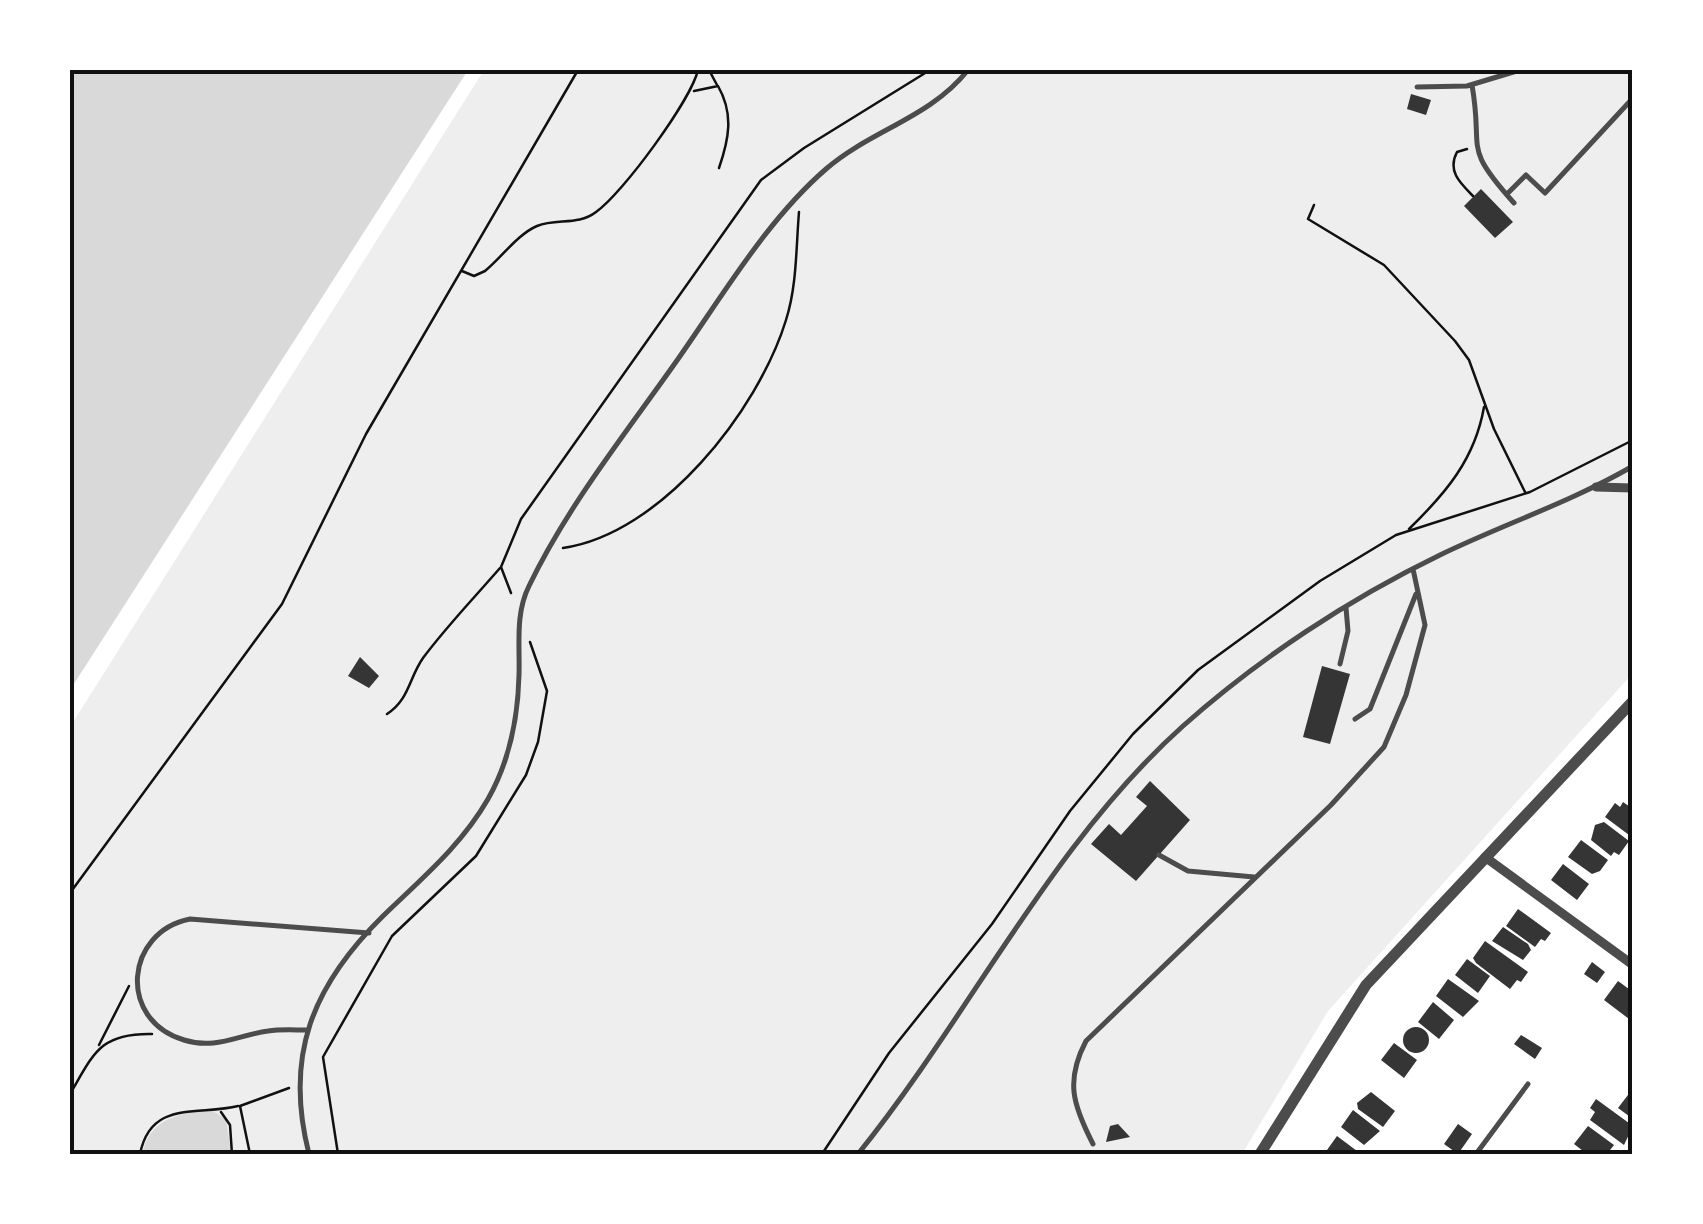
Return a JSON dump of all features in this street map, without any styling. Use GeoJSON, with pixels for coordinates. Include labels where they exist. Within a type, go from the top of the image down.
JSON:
{"type":"FeatureCollection","features":[{"type":"Feature","properties":{"kind":"street"},"geometry":{"type":"LineString","coordinates":[[1596,487],[1633,488]]}},
{"type":"Feature","properties":{"kind":"street"},"geometry":{"type":"LineString","coordinates":[[1260,1154],[1366,984],[1633,701]]}},
{"type":"Feature","properties":{"kind":"street"},"geometry":{"type":"LineString","coordinates":[[1485,857],[1633,965]]}},
{"type":"Feature","properties":{"kind":"lane"},"geometry":{"type":"LineString","coordinates":[[309,1154],[299,1076],[306,1030],[320,994],[369,933],[451,851],[499,778],[516,709],[522,605],[575,506],[749,258],[801,196],[838,160],[936,102],[968,70]]}},
{"type":"Feature","properties":{"kind":"lane"},"geometry":{"type":"LineString","coordinates":[[1418,87],[1472,85],[1520,70]]}},
{"type":"Feature","properties":{"kind":"lane"},"geometry":{"type":"LineString","coordinates":[[1472,85],[1478,114],[1474,148],[1482,167],[1514,202]]}},
{"type":"Feature","properties":{"kind":"lane"},"geometry":{"type":"LineString","coordinates":[[1507,194],[1526,175],[1544,193],[1633,98]]}},
{"type":"Feature","properties":{"kind":"lane"},"geometry":{"type":"LineString","coordinates":[[858,1154],[1127,783],[1212,701],[1346,608],[1413,569],[1596,487],[1633,466]]}},
{"type":"Feature","properties":{"kind":"lane"},"geometry":{"type":"LineString","coordinates":[[1094,1144],[1071,1094],[1073,1066],[1086,1040],[1365,771],[1384,746],[1406,696],[1425,625],[1413,569]]}},
{"type":"Feature","properties":{"kind":"lane"},"geometry":{"type":"LineString","coordinates":[[1355,718],[1370,708],[1417,592]]}},
{"type":"Feature","properties":{"kind":"lane"},"geometry":{"type":"LineString","coordinates":[[1340,664],[1348,631],[1346,608]]}},
{"type":"Feature","properties":{"kind":"lane"},"geometry":{"type":"LineString","coordinates":[[1159,855],[1188,871],[1254,877]]}},
{"type":"Feature","properties":{"kind":"lane"},"geometry":{"type":"LineString","coordinates":[[306,1030],[269,1030],[219,1044],[174,1036],[155,1027],[140,1006],[138,972],[154,938],[176,922],[190,919],[369,933]]}},
{"type":"Feature","properties":{"kind":"lane"},"geometry":{"type":"LineString","coordinates":[[1476,1154],[1528,1084]]}},
{"type":"Feature","properties":{"kind":"path"},"geometry":{"type":"LineString","coordinates":[[70,893],[282,604],[366,434],[578,70]]}},
{"type":"Feature","properties":{"kind":"path"},"geometry":{"type":"LineString","coordinates":[[460,270],[474,276],[539,226],[581,221],[596,213],[628,178],[693,92],[698,70]]}},
{"type":"Feature","properties":{"kind":"path"},"geometry":{"type":"LineString","coordinates":[[709,70],[729,112],[719,168]]}},
{"type":"Feature","properties":{"kind":"path"},"geometry":{"type":"LineString","coordinates":[[387,714],[401,702],[407,682],[425,656],[500,567],[521,519],[761,180],[804,148],[930,70]]}},
{"type":"Feature","properties":{"kind":"path"},"geometry":{"type":"LineString","coordinates":[[693,92],[718,86]]}},
{"type":"Feature","properties":{"kind":"path"},"geometry":{"type":"LineString","coordinates":[[1473,196],[1458,180],[1453,164],[1457,152],[1474,148]]}},
{"type":"Feature","properties":{"kind":"path"},"geometry":{"type":"LineString","coordinates":[[550,550],[591,544],[653,510],[708,452],[738,413],[786,321],[801,196]]}},
{"type":"Feature","properties":{"kind":"path"},"geometry":{"type":"LineString","coordinates":[[1314,205],[1308,219],[1384,266],[1469,360],[1526,493]]}},
{"type":"Feature","properties":{"kind":"path"},"geometry":{"type":"LineString","coordinates":[[1408,530],[1454,482],[1466,461],[1485,404]]}},
{"type":"Feature","properties":{"kind":"path"},"geometry":{"type":"LineString","coordinates":[[822,1154],[889,1053],[960,967],[1070,810],[1133,734],[1198,670],[1320,581],[1408,530],[1526,493],[1633,440]]}},
{"type":"Feature","properties":{"kind":"path"},"geometry":{"type":"LineString","coordinates":[[500,567],[510,593]]}},
{"type":"Feature","properties":{"kind":"path"},"geometry":{"type":"LineString","coordinates":[[315,1066],[392,936],[476,856],[526,775],[538,742],[546,691],[528,636]]}},
{"type":"Feature","properties":{"kind":"path"},"geometry":{"type":"LineString","coordinates":[[70,1094],[123,991],[138,972]]}},
{"type":"Feature","properties":{"kind":"path"},"geometry":{"type":"LineString","coordinates":[[98,1046],[128,1034],[174,1036]]}},
{"type":"Feature","properties":{"kind":"path"},"geometry":{"type":"LineString","coordinates":[[323,1057],[338,1154]]}},
{"type":"Feature","properties":{"kind":"path"},"geometry":{"type":"LineString","coordinates":[[140,1154],[148,1132],[162,1117],[202,1107],[220,1111],[284,1092]]}},
{"type":"Feature","properties":{"kind":"path"},"geometry":{"type":"LineString","coordinates":[[240,1106],[250,1154]]}},
{"type":"Feature","properties":{"kind":"path"},"geometry":{"type":"LineString","coordinates":[[220,1111],[230,1125],[232,1154]]}},
{"type":"Feature","properties":{"kind":"shaded area"},"geometry":{"type":"Polygon","coordinates":[[[70,70],[468,70],[70,690],[70,70]]]}},
{"type":"Feature","properties":{"kind":"shaded area"},"geometry":{"type":"Polygon","coordinates":[[[484,70],[1633,70],[1633,673],[1328,1011],[1242,1154],[70,1154],[70,727],[484,70]]]}},
{"type":"Feature","properties":{"kind":"shaded area"},"geometry":{"type":"Polygon","coordinates":[[[209,1109],[226,1119],[231,1154],[142,1154],[158,1126],[176,1116],[209,1109]]]}},
{"type":"Feature","properties":{"kind":"building"},"geometry":{"type":"Polygon","coordinates":[[[1411,94],[1431,100],[1426,115],[1407,109],[1411,94]]]}},
{"type":"Feature","properties":{"kind":"building"},"geometry":{"type":"Polygon","coordinates":[[[1481,189],[1513,222],[1495,238],[1464,206],[1481,189]]]}},
{"type":"Feature","properties":{"kind":"building"},"geometry":{"type":"Polygon","coordinates":[[[360,657],[379,676],[369,688],[348,676],[360,657]]]}},
{"type":"Feature","properties":{"kind":"building"},"geometry":{"type":"Polygon","coordinates":[[[1322,666],[1350,674],[1330,744],[1303,737],[1322,666]]]}},
{"type":"Feature","properties":{"kind":"building"},"geometry":{"type":"Polygon","coordinates":[[[1150,781],[1190,820],[1136,881],[1091,844],[1109,824],[1121,835],[1147,806],[1136,797],[1150,781]]]}},
{"type":"Feature","properties":{"kind":"building"},"geometry":{"type":"Polygon","coordinates":[[[1623,802],[1633,809],[1633,838],[1605,817],[1615,803],[1620,807],[1623,802]]]}},
{"type":"Feature","properties":{"kind":"building"},"geometry":{"type":"Polygon","coordinates":[[[1604,822],[1629,841],[1619,855],[1614,852],[1611,856],[1591,840],[1595,825],[1604,822]]]}},
{"type":"Feature","properties":{"kind":"building"},"geometry":{"type":"Polygon","coordinates":[[[1581,840],[1608,860],[1600,871],[1592,874],[1568,857],[1581,840]]]}},
{"type":"Feature","properties":{"kind":"building"},"geometry":{"type":"Polygon","coordinates":[[[1563,864],[1589,884],[1577,900],[1551,880],[1563,864]]]}},
{"type":"Feature","properties":{"kind":"building"},"geometry":{"type":"Polygon","coordinates":[[[1518,909],[1551,933],[1545,941],[1541,939],[1535,947],[1506,926],[1518,909]]]}},
{"type":"Feature","properties":{"kind":"building"},"geometry":{"type":"Polygon","coordinates":[[[1503,927],[1528,944],[1531,950],[1523,960],[1492,941],[1503,927]]]}},
{"type":"Feature","properties":{"kind":"building"},"geometry":{"type":"Polygon","coordinates":[[[1485,941],[1528,972],[1521,982],[1517,980],[1510,989],[1476,963],[1473,958],[1485,941]]]}},
{"type":"Feature","properties":{"kind":"building"},"geometry":{"type":"Polygon","coordinates":[[[1467,959],[1490,976],[1478,993],[1455,975],[1467,959]]]}},
{"type":"Feature","properties":{"kind":"building"},"geometry":{"type":"Polygon","coordinates":[[[1592,962],[1605,972],[1597,983],[1584,974],[1592,962]]]}},
{"type":"Feature","properties":{"kind":"building"},"geometry":{"type":"Polygon","coordinates":[[[1448,979],[1479,1001],[1463,1017],[1436,996],[1448,979]]]}},
{"type":"Feature","properties":{"kind":"building"},"geometry":{"type":"Polygon","coordinates":[[[1618,981],[1633,992],[1633,1022],[1604,1000],[1618,981]]]}},
{"type":"Feature","properties":{"kind":"building"},"geometry":{"type":"Polygon","coordinates":[[[1433,1002],[1454,1020],[1439,1039],[1418,1022],[1433,1002]]]}},
{"type":"Feature","properties":{"kind":"building"},"geometry":{"type":"Polygon","coordinates":[[[1416,1027],[1425,1031],[1429,1040],[1425,1049],[1416,1053],[1407,1049],[1403,1040],[1407,1031],[1416,1027]]]}},
{"type":"Feature","properties":{"kind":"building"},"geometry":{"type":"Polygon","coordinates":[[[1521,1035],[1542,1048],[1535,1059],[1514,1044],[1521,1035]]]}},
{"type":"Feature","properties":{"kind":"building"},"geometry":{"type":"Polygon","coordinates":[[[1394,1043],[1417,1060],[1404,1078],[1381,1060],[1394,1043]]]}},
{"type":"Feature","properties":{"kind":"building"},"geometry":{"type":"Polygon","coordinates":[[[1371,1092],[1395,1111],[1383,1127],[1358,1109],[1357,1103],[1371,1092]]]}},
{"type":"Feature","properties":{"kind":"building"},"geometry":{"type":"Polygon","coordinates":[[[1633,1093],[1633,1119],[1618,1108],[1633,1093]]]}},
{"type":"Feature","properties":{"kind":"building"},"geometry":{"type":"Polygon","coordinates":[[[1596,1099],[1633,1126],[1624,1145],[1590,1120],[1595,1112],[1590,1108],[1596,1099]]]}},
{"type":"Feature","properties":{"kind":"building"},"geometry":{"type":"Polygon","coordinates":[[[1353,1110],[1380,1131],[1364,1145],[1341,1127],[1353,1110]]]}},
{"type":"Feature","properties":{"kind":"building"},"geometry":{"type":"Polygon","coordinates":[[[1118,1124],[1130,1137],[1106,1142],[1110,1126],[1118,1124]]]}},
{"type":"Feature","properties":{"kind":"building"},"geometry":{"type":"Polygon","coordinates":[[[1458,1124],[1472,1134],[1458,1154],[1444,1144],[1458,1124]]]}},
{"type":"Feature","properties":{"kind":"building"},"geometry":{"type":"Polygon","coordinates":[[[1588,1126],[1614,1145],[1607,1154],[1587,1154],[1574,1144],[1588,1126]]]}},
{"type":"Feature","properties":{"kind":"building"},"geometry":{"type":"Polygon","coordinates":[[[1337,1136],[1361,1154],[1327,1150],[1337,1136]]]}}]}
